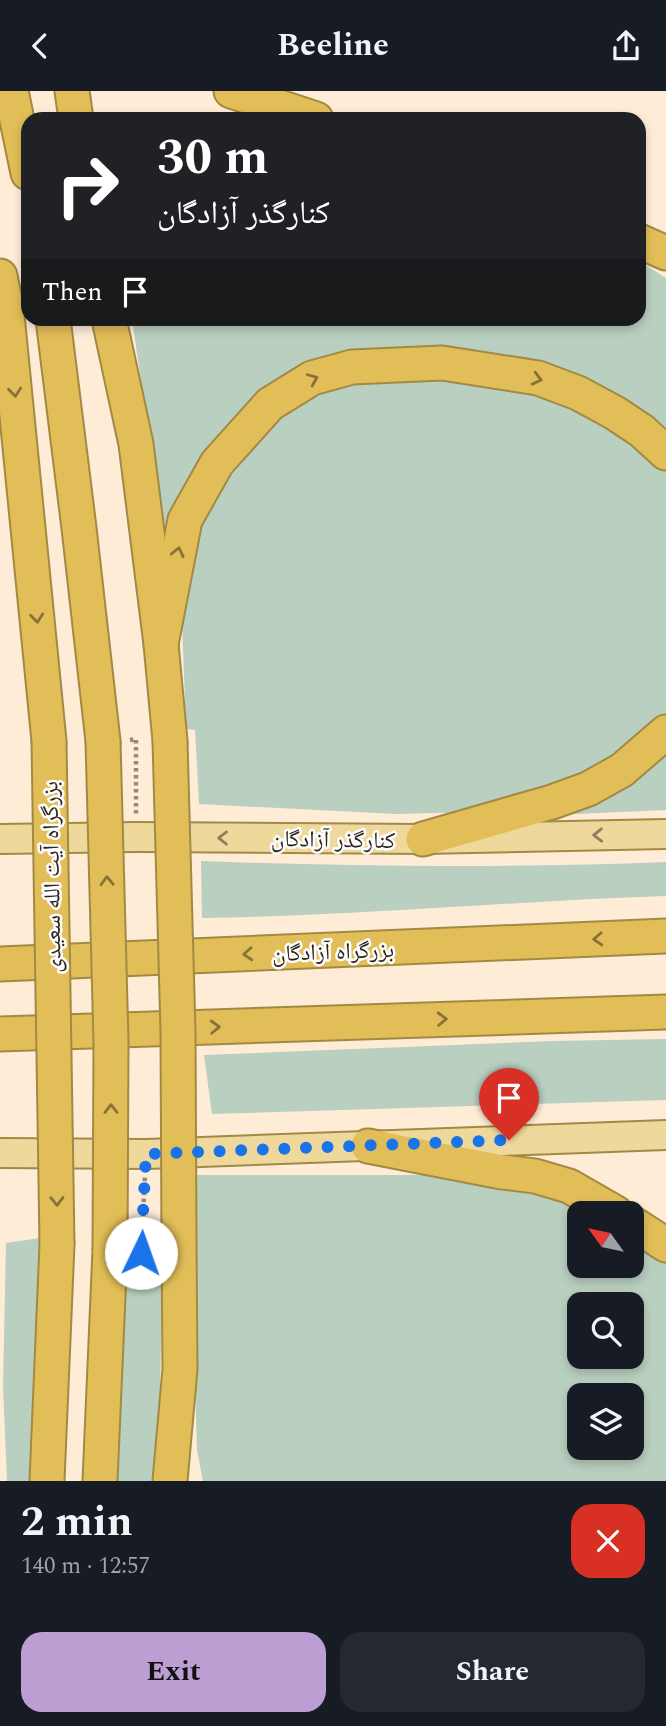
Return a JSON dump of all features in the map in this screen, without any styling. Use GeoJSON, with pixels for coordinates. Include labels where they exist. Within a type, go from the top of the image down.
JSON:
{"type":"FeatureCollection","features":[{"type":"Feature","properties":{"kind":"highway"},"geometry":{"type":"LineString","coordinates":[[11,91],[21,139]]}},
{"type":"Feature","properties":{"kind":"highway"},"geometry":{"type":"LineString","coordinates":[[72,91],[75,112]]}},
{"type":"Feature","properties":{"kind":"highway"},"geometry":{"type":"LineString","coordinates":[[231,91],[295,112]]}},
{"type":"Feature","properties":{"kind":"highway"},"geometry":{"type":"LineString","coordinates":[[646,244],[666,253]]}},
{"type":"Feature","properties":{"kind":"highway","name":"بزرگراه آیت الله سعیدی"},"geometry":{"type":"LineString","coordinates":[[0,276],[6,305],[49,741],[57,1244],[47,1481]]}},
{"type":"Feature","properties":{"kind":"highway"},"geometry":{"type":"LineString","coordinates":[[53,326],[103,741],[110,979],[126,1252],[100,1481]]}},
{"type":"Feature","properties":{"kind":"highway"},"geometry":{"type":"LineString","coordinates":[[111,326],[136,444],[161,643],[170,741],[178,1032],[180,1369],[170,1481]]}},
{"type":"Feature","properties":{"kind":"highway"},"geometry":{"type":"LineString","coordinates":[[161,643],[185,520],[217,463],[270,404],[312,378],[352,367],[442,363],[538,378],[578,393],[615,413],[642,431],[666,453]]}},
{"type":"Feature","properties":{"kind":"highway"},"geometry":{"type":"LineString","coordinates":[[423,839],[588,789],[622,770],[666,732]]}},
{"type":"Feature","properties":{"kind":"highway","name":"بزرگراه آزادگان"},"geometry":{"type":"LineString","coordinates":[[0,964],[666,936]]}},
{"type":"Feature","properties":{"kind":"highway"},"geometry":{"type":"LineString","coordinates":[[0,1034],[666,1012]]}},
{"type":"Feature","properties":{"kind":"highway"},"geometry":{"type":"LineString","coordinates":[[368,1146],[502,1173],[535,1176],[569,1186],[595,1201]]}},
{"type":"Feature","properties":{"kind":"highway"},"geometry":{"type":"LineString","coordinates":[[644,1231],[666,1245]]}},
{"type":"Feature","properties":{"kind":"highway"},"geometry":{"type":"LineString","coordinates":[[180,1369],[194,1481]]}},
{"type":"Feature","properties":{"kind":"main road","name":"کنارگذر آزادگان"},"geometry":{"type":"LineString","coordinates":[[0,838],[423,839],[666,834]]}},
{"type":"Feature","properties":{"kind":"main road"},"geometry":{"type":"LineString","coordinates":[[0,1153],[146,1154],[666,1135]]}},
{"type":"Feature","properties":{"kind":"path"},"geometry":{"type":"LineString","coordinates":[[136,739],[136,837]]}},
{"type":"Feature","properties":{"kind":"path"},"geometry":{"type":"LineString","coordinates":[[126,1252],[146,1154]]}},
{"type":"Feature","properties":{"kind":"green space"},"geometry":{"type":"Polygon","coordinates":[[[646,265],[666,278],[666,435],[650,420],[367,351],[194,476],[160,541],[133,326],[646,326],[646,265]]]}},
{"type":"Feature","properties":{"kind":"green space"},"geometry":{"type":"Polygon","coordinates":[[[446,375],[537,392],[608,425],[666,469],[666,720],[585,781],[473,812],[397,814],[199,804],[195,730],[186,729],[182,621],[197,526],[226,469],[276,418],[309,393],[347,380],[446,375]]]}},
{"type":"Feature","properties":{"kind":"green space"},"geometry":{"type":"Polygon","coordinates":[[[666,749],[666,810],[553,815],[666,749]]]}},
{"type":"Feature","properties":{"kind":"green space"},"geometry":{"type":"Polygon","coordinates":[[[201,861],[434,866],[666,862],[666,896],[202,918],[201,861]]]}},
{"type":"Feature","properties":{"kind":"green space"},"geometry":{"type":"Polygon","coordinates":[[[666,1039],[666,1100],[212,1114],[204,1055],[553,1041],[666,1039]]]}},
{"type":"Feature","properties":{"kind":"green space"},"geometry":{"type":"Polygon","coordinates":[[[197,1175],[491,1177],[567,1202],[567,1278],[644,1278],[644,1240],[666,1255],[666,1481],[203,1481],[197,1450],[194,1342],[197,1175]]]}},
{"type":"Feature","properties":{"kind":"green space"},"geometry":{"type":"Polygon","coordinates":[[[40,1238],[31,1481],[7,1481],[3,1387],[6,1243],[40,1238]]]}},
{"type":"Feature","properties":{"kind":"green space"},"geometry":{"type":"Polygon","coordinates":[[[126,1250],[163,1254],[158,1481],[118,1481],[126,1250]]]}},
{"type":"Feature","properties":{"kind":"route"},"geometry":{"type":"LineString","coordinates":[[141,1253],[146,1154],[509,1140]]}}]}
